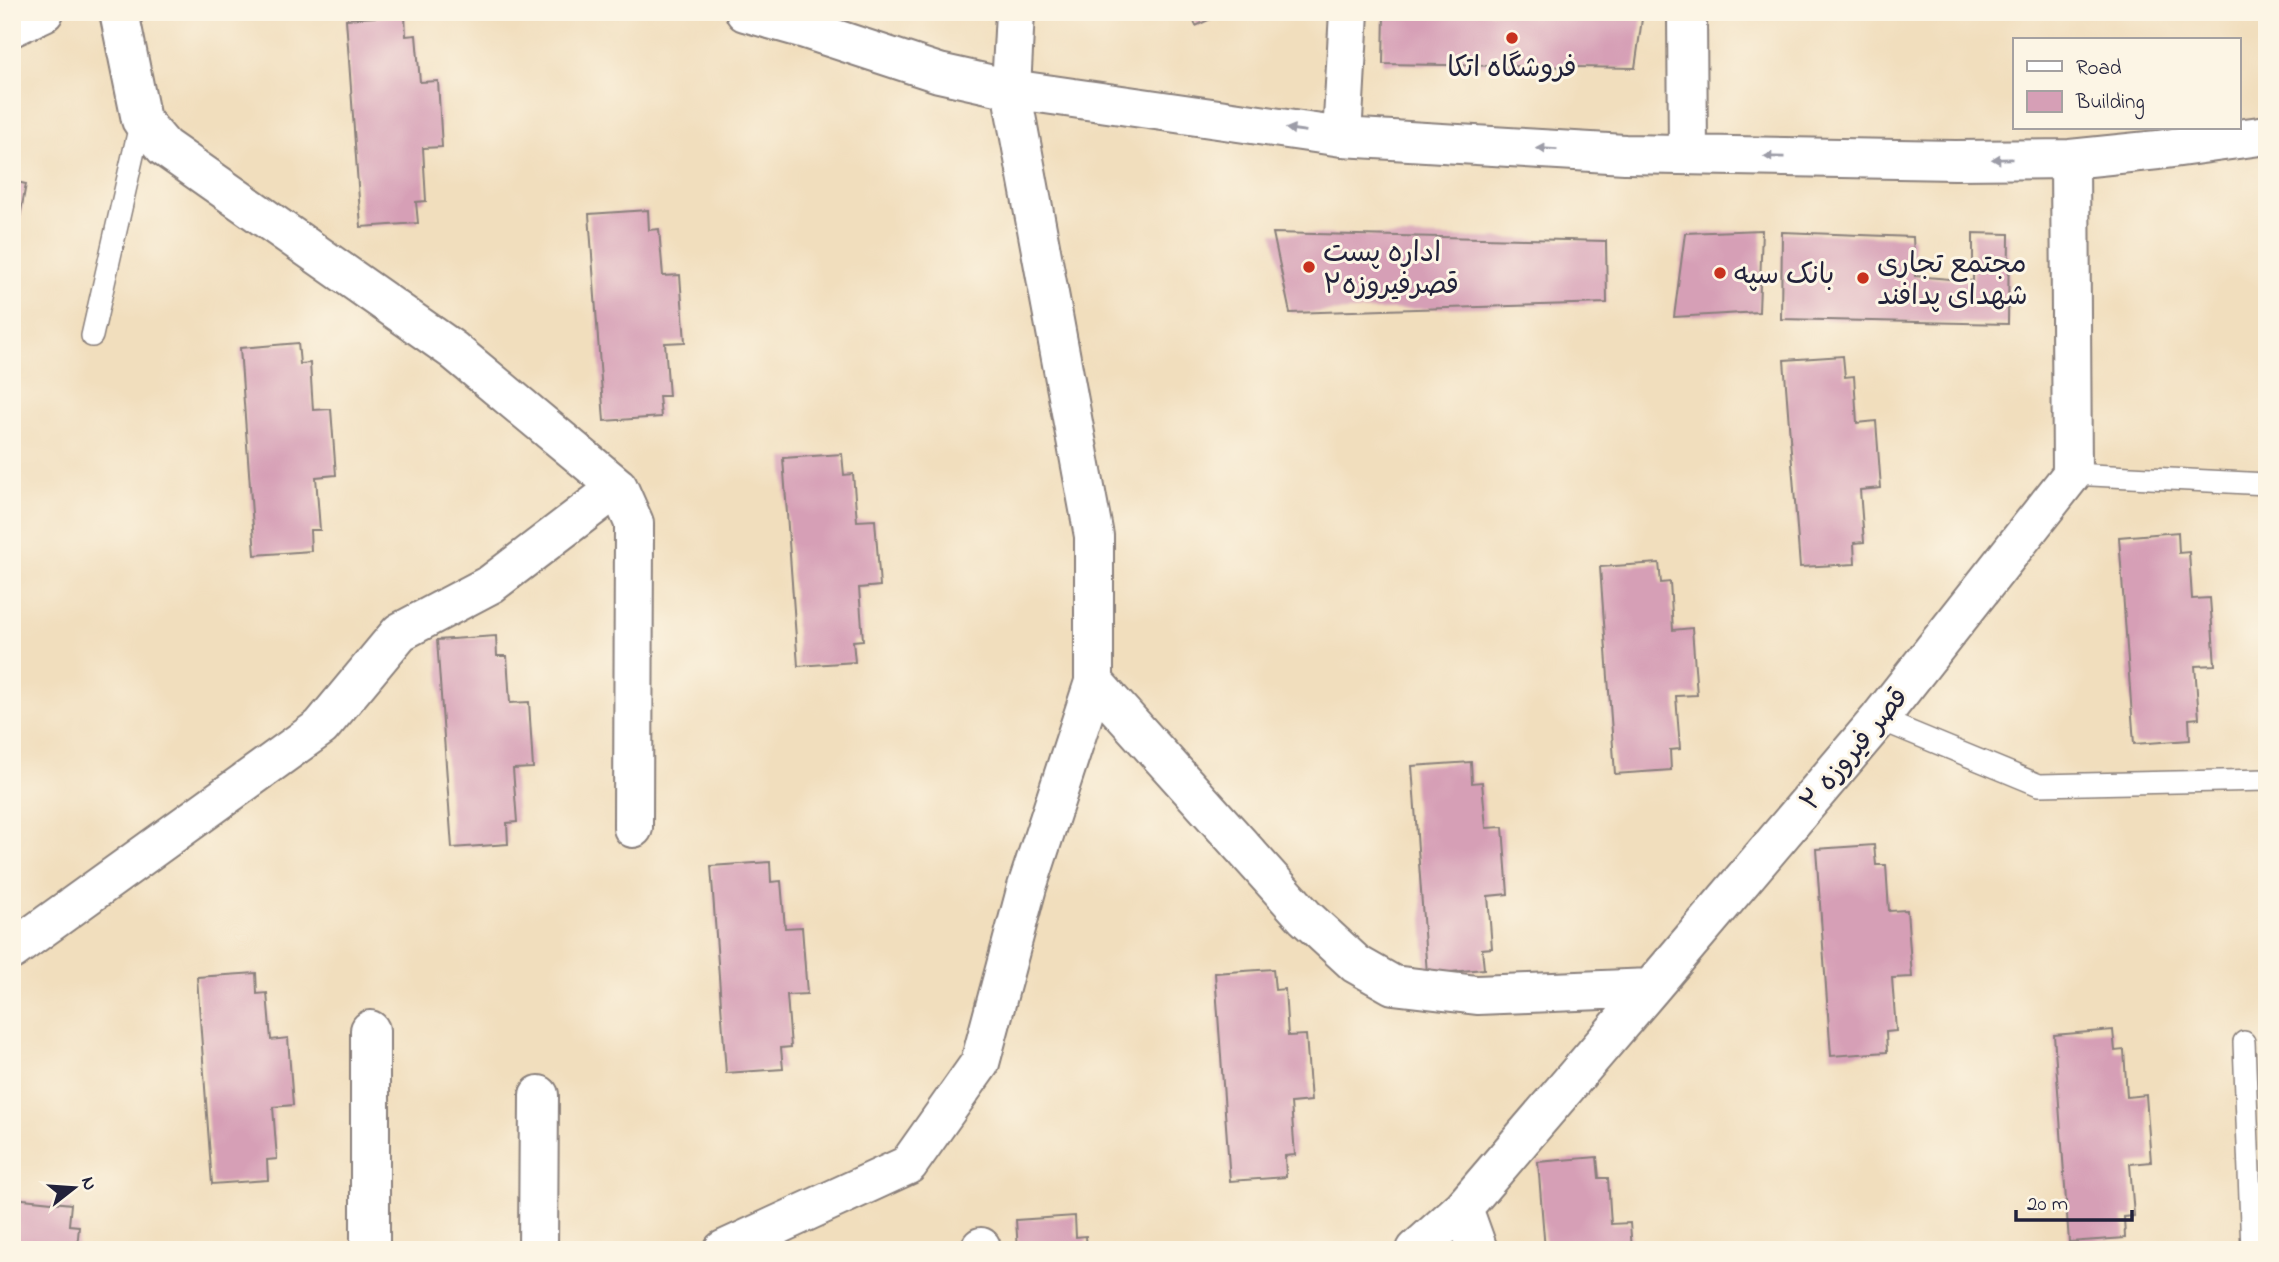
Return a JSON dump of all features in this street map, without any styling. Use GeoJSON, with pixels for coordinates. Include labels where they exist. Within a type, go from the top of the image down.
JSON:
{"type":"FeatureCollection","features":[{"type":"Feature","properties":{"kind":"street"},"geometry":{"type":"LineString","coordinates":[[12,27],[44,12]]}},
{"type":"Feature","properties":{"kind":"street"},"geometry":{"type":"LineString","coordinates":[[119,12],[141,120],[164,147],[453,350],[618,487],[634,523],[632,828]]}},
{"type":"Feature","properties":{"kind":"street"},"geometry":{"type":"LineString","coordinates":[[744,12],[939,73],[1011,89],[1342,137],[1688,155],[1955,160],[2070,159],[2267,135]]}},
{"type":"Feature","properties":{"kind":"street"},"geometry":{"type":"LineString","coordinates":[[723,1250],[908,1165],[980,1063],[1027,887],[1094,682],[1094,536],[1011,89],[1016,12]]}},
{"type":"Feature","properties":{"kind":"street"},"geometry":{"type":"LineString","coordinates":[[1342,137],[1349,12]]}},
{"type":"Feature","properties":{"kind":"street"},"geometry":{"type":"LineString","coordinates":[[1687,12],[1688,155]]}},
{"type":"Feature","properties":{"kind":"street"},"geometry":{"type":"LineString","coordinates":[[2070,159],[2072,474]]}},
{"type":"Feature","properties":{"kind":"street","name":"قصر فیروزه ۲"},"geometry":{"type":"LineString","coordinates":[[1416,1250],[1463,1208],[1879,719],[2072,474]]}},
{"type":"Feature","properties":{"kind":"street"},"geometry":{"type":"LineString","coordinates":[[12,950],[321,727],[400,632],[491,584],[618,487]]}},
{"type":"Feature","properties":{"kind":"street"},"geometry":{"type":"LineString","coordinates":[[1094,682],[1305,917],[1356,964],[1393,985],[1477,995],[1651,988]]}},
{"type":"Feature","properties":{"kind":"street"},"geometry":{"type":"LineString","coordinates":[[370,1030],[370,1250]]}},
{"type":"Feature","properties":{"kind":"street"},"geometry":{"type":"LineString","coordinates":[[538,1250],[539,1095]]}},
{"type":"Feature","properties":{"kind":"street"},"geometry":{"type":"LineString","coordinates":[[1463,1208],[1478,1250]]}},
{"type":"Feature","properties":{"kind":"lane"},"geometry":{"type":"LineString","coordinates":[[92,336],[141,120]]}},
{"type":"Feature","properties":{"kind":"lane"},"geometry":{"type":"LineString","coordinates":[[2072,474],[2267,484]]}},
{"type":"Feature","properties":{"kind":"lane"},"geometry":{"type":"LineString","coordinates":[[1879,719],[2039,785],[2267,780]]}},
{"type":"Feature","properties":{"kind":"lane"},"geometry":{"type":"LineString","coordinates":[[2244,1042],[2252,1250]]}},
{"type":"Feature","properties":{"kind":"building"},"geometry":{"type":"Polygon","coordinates":[[[1190,12],[1225,12],[1196,26],[1190,12]]]}},
{"type":"Feature","properties":{"kind":"building","name":"فروشگاه اتکا"},"geometry":{"type":"Polygon","coordinates":[[[1384,12],[1643,12],[1635,68],[1383,64],[1384,12]]]}},
{"type":"Feature","properties":{"kind":"building"},"geometry":{"type":"Polygon","coordinates":[[[405,15],[406,36],[416,35],[420,82],[438,81],[442,147],[423,148],[426,201],[416,202],[418,223],[361,227],[346,19],[405,15]]]}},
{"type":"Feature","properties":{"kind":"building"},"geometry":{"type":"Polygon","coordinates":[[[12,181],[26,184],[14,250],[12,249],[12,181]]]}},
{"type":"Feature","properties":{"kind":"building"},"geometry":{"type":"Polygon","coordinates":[[[648,210],[649,230],[659,229],[663,276],[680,275],[685,342],[665,343],[669,396],[659,396],[661,417],[604,421],[589,214],[648,210]]]}},
{"type":"Feature","properties":{"kind":"building","name":"بانک سپه"},"geometry":{"type":"Polygon","coordinates":[[[1762,230],[1759,312],[1674,317],[1685,233],[1762,230]]]}},
{"type":"Feature","properties":{"kind":"building","name":"مجتمع تجاری شهدای پدافند"},"geometry":{"type":"Polygon","coordinates":[[[1782,232],[1913,237],[1915,276],[1973,281],[1973,233],[2009,234],[2008,324],[1781,319],[1782,232]]]}},
{"type":"Feature","properties":{"kind":"building"},"geometry":{"type":"Polygon","coordinates":[[[1273,233],[1606,241],[1607,303],[1290,313],[1273,233]]]}},
{"type":"Feature","properties":{"kind":"building"},"geometry":{"type":"Polygon","coordinates":[[[298,343],[300,364],[310,363],[313,410],[331,409],[336,475],[316,477],[320,530],[310,530],[311,551],[255,555],[240,348],[298,343]]]}},
{"type":"Feature","properties":{"kind":"building"},"geometry":{"type":"Polygon","coordinates":[[[1843,356],[1845,377],[1854,376],[1857,423],[1876,421],[1881,488],[1860,490],[1864,542],[1854,543],[1855,564],[1800,567],[1784,360],[1843,356]]]}},
{"type":"Feature","properties":{"kind":"building"},"geometry":{"type":"Polygon","coordinates":[[[842,454],[844,475],[853,474],[857,521],[875,520],[880,586],[859,588],[863,640],[853,641],[855,662],[798,666],[783,458],[842,454]]]}},
{"type":"Feature","properties":{"kind":"building"},"geometry":{"type":"Polygon","coordinates":[[[2178,532],[2179,553],[2189,552],[2192,599],[2210,598],[2215,665],[2195,666],[2199,718],[2189,719],[2190,740],[2134,744],[2119,537],[2178,532]]]}},
{"type":"Feature","properties":{"kind":"building"},"geometry":{"type":"Polygon","coordinates":[[[1659,563],[1661,583],[1670,582],[1673,630],[1692,628],[1697,695],[1676,696],[1680,749],[1670,750],[1671,770],[1615,774],[1600,567],[1659,563]]]}},
{"type":"Feature","properties":{"kind":"building"},"geometry":{"type":"Polygon","coordinates":[[[496,636],[497,656],[507,656],[510,703],[529,702],[533,768],[513,769],[517,822],[507,823],[508,844],[452,848],[437,640],[496,636]]]}},
{"type":"Feature","properties":{"kind":"building"},"geometry":{"type":"Polygon","coordinates":[[[1471,762],[1472,783],[1482,782],[1486,828],[1503,827],[1508,894],[1488,896],[1492,948],[1482,949],[1484,969],[1427,974],[1412,766],[1471,762]]]}},
{"type":"Feature","properties":{"kind":"building"},"geometry":{"type":"Polygon","coordinates":[[[1874,845],[1876,865],[1886,865],[1889,911],[1907,910],[1912,977],[1892,978],[1896,1031],[1886,1032],[1887,1052],[1831,1056],[1816,849],[1874,845]]]}},
{"type":"Feature","properties":{"kind":"building"},"geometry":{"type":"Polygon","coordinates":[[[770,862],[771,882],[781,881],[785,928],[802,927],[807,994],[787,995],[791,1047],[781,1048],[783,1069],[726,1073],[711,866],[770,862]]]}},
{"type":"Feature","properties":{"kind":"building"},"geometry":{"type":"Polygon","coordinates":[[[1273,969],[1275,990],[1285,989],[1288,1036],[1306,1035],[1311,1101],[1291,1103],[1295,1155],[1285,1156],[1286,1177],[1230,1181],[1215,973],[1273,969]]]}},
{"type":"Feature","properties":{"kind":"building"},"geometry":{"type":"Polygon","coordinates":[[[256,973],[257,994],[267,993],[271,1040],[288,1038],[293,1105],[273,1107],[277,1159],[267,1160],[268,1180],[212,1184],[197,977],[256,973]]]}},
{"type":"Feature","properties":{"kind":"building"},"geometry":{"type":"Polygon","coordinates":[[[2113,1030],[2115,1051],[2124,1050],[2127,1097],[2146,1095],[2151,1162],[2130,1164],[2134,1216],[2124,1217],[2125,1238],[2069,1242],[2054,1035],[2113,1030]]]}},
{"type":"Feature","properties":{"kind":"building"},"geometry":{"type":"Polygon","coordinates":[[[1597,1157],[1599,1178],[1608,1178],[1611,1224],[1630,1223],[1632,1250],[1545,1250],[1538,1162],[1597,1157]]]}},
{"type":"Feature","properties":{"kind":"building"},"geometry":{"type":"Polygon","coordinates":[[[13,1198],[71,1204],[69,1225],[79,1226],[77,1250],[12,1250],[13,1198]]]}},
{"type":"Feature","properties":{"kind":"building"},"geometry":{"type":"Polygon","coordinates":[[[1075,1216],[1076,1237],[1086,1236],[1087,1250],[1018,1250],[1016,1220],[1075,1216]]]}},
{"type":"Feature","properties":{"kind":"place","name":"فروشگاه اتکا"},"geometry":{"type":"Point","coordinates":[1512,38]}},
{"type":"Feature","properties":{"kind":"place","name":"اداره پست قصرفیروزه۲"},"geometry":{"type":"Point","coordinates":[1309,267]}},
{"type":"Feature","properties":{"kind":"place","name":"بانک سپه"},"geometry":{"type":"Point","coordinates":[1720,273]}},
{"type":"Feature","properties":{"kind":"place","name":"مجتمع تجاری شهدای پدافند"},"geometry":{"type":"Point","coordinates":[1863,278]}}]}
